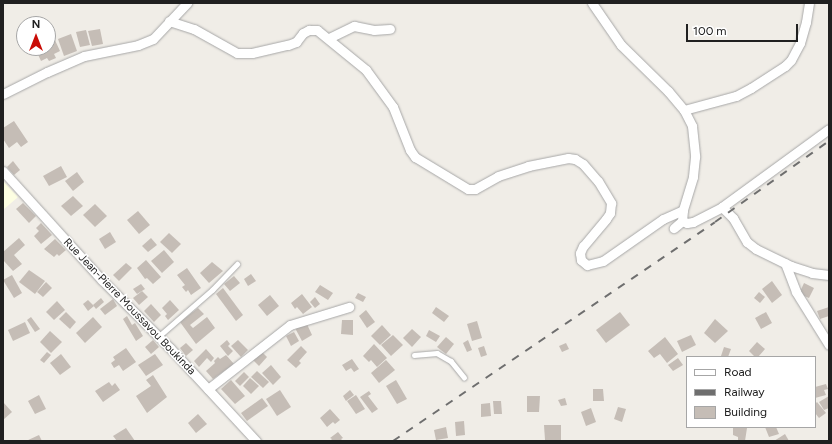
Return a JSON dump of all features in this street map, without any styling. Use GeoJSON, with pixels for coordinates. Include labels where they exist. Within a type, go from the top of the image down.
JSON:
{"type":"FeatureCollection","features":[{"type":"Feature","properties":{"kind":"street"},"geometry":{"type":"LineString","coordinates":[[3,94],[47,72],[84,56],[146,43],[158,35],[186,3]]}},
{"type":"Feature","properties":{"kind":"street"},"geometry":{"type":"LineString","coordinates":[[592,3],[625,49],[659,82],[684,110],[692,126],[695,157],[693,177],[683,210],[682,221],[674,228]]}},
{"type":"Feature","properties":{"kind":"street"},"geometry":{"type":"LineString","coordinates":[[684,110],[736,96],[752,88],[785,66],[791,60],[800,43],[806,22],[809,3]]}},
{"type":"Feature","properties":{"kind":"street"},"geometry":{"type":"LineString","coordinates":[[169,21],[194,29],[237,53],[252,54],[288,45],[296,42],[303,33],[309,30],[317,30],[329,38],[366,70],[374,80],[392,107],[410,150],[415,157],[468,189],[475,189],[498,176],[528,166],[568,158],[575,159],[583,164],[598,181],[611,203],[610,213],[583,246],[580,253],[581,260],[587,265],[603,261],[663,219],[683,210]]}},
{"type":"Feature","properties":{"kind":"street"},"geometry":{"type":"LineString","coordinates":[[329,38],[354,26],[374,30],[390,29]]}},
{"type":"Feature","properties":{"kind":"street"},"geometry":{"type":"LineString","coordinates":[[682,221],[687,224],[693,222],[722,207],[829,129]]}},
{"type":"Feature","properties":{"kind":"street","name":"Rue Jean-Pierre Moussavou Boukinda"},"geometry":{"type":"LineString","coordinates":[[3,171],[102,280],[208,389],[256,441]]}},
{"type":"Feature","properties":{"kind":"street"},"geometry":{"type":"LineString","coordinates":[[722,207],[733,218],[747,242],[756,250],[785,264],[812,274],[829,275]]}},
{"type":"Feature","properties":{"kind":"street"},"geometry":{"type":"LineString","coordinates":[[785,264],[796,292],[829,345]]}},
{"type":"Feature","properties":{"kind":"street"},"geometry":{"type":"LineString","coordinates":[[208,389],[290,325],[349,307]]}},
{"type":"Feature","properties":{"kind":"lane"},"geometry":{"type":"LineString","coordinates":[[158,337],[212,290],[236,264]]}},
{"type":"Feature","properties":{"kind":"lane"},"geometry":{"type":"LineString","coordinates":[[414,355],[437,353],[451,361],[464,377]]}},
{"type":"Feature","properties":{"kind":"shaded area"},"geometry":{"type":"Polygon","coordinates":[[[3,181],[18,197],[3,210],[3,181]]]}},
{"type":"Feature","properties":{"kind":"building"},"geometry":{"type":"Polygon","coordinates":[[[100,29],[103,44],[92,46],[88,31],[100,29]]]}},
{"type":"Feature","properties":{"kind":"building"},"geometry":{"type":"Polygon","coordinates":[[[86,30],[90,45],[80,47],[76,32],[86,30]]]}},
{"type":"Feature","properties":{"kind":"building"},"geometry":{"type":"Polygon","coordinates":[[[71,34],[77,51],[64,56],[58,39],[71,34]]]}},
{"type":"Feature","properties":{"kind":"building"},"geometry":{"type":"Polygon","coordinates":[[[56,42],[60,51],[56,53],[56,42]]]}},
{"type":"Feature","properties":{"kind":"building"},"geometry":{"type":"Polygon","coordinates":[[[39,56],[55,56],[56,58],[49,61],[47,58],[41,61],[39,56]]]}},
{"type":"Feature","properties":{"kind":"building"},"geometry":{"type":"Polygon","coordinates":[[[14,121],[28,142],[21,147],[17,142],[9,148],[3,139],[3,128],[14,121]]]}},
{"type":"Feature","properties":{"kind":"building"},"geometry":{"type":"Polygon","coordinates":[[[13,161],[20,170],[14,175],[7,167],[13,161]]]}},
{"type":"Feature","properties":{"kind":"building"},"geometry":{"type":"Polygon","coordinates":[[[61,166],[67,177],[49,186],[43,176],[61,166]]]}},
{"type":"Feature","properties":{"kind":"building"},"geometry":{"type":"Polygon","coordinates":[[[77,172],[84,182],[73,191],[65,181],[77,172]]]}},
{"type":"Feature","properties":{"kind":"building"},"geometry":{"type":"Polygon","coordinates":[[[73,196],[83,206],[71,216],[61,206],[73,196]]]}},
{"type":"Feature","properties":{"kind":"building"},"geometry":{"type":"Polygon","coordinates":[[[23,203],[36,216],[29,223],[16,209],[23,203]]]}},
{"type":"Feature","properties":{"kind":"building"},"geometry":{"type":"Polygon","coordinates":[[[95,204],[107,216],[95,227],[83,215],[95,204]]]}},
{"type":"Feature","properties":{"kind":"building"},"geometry":{"type":"Polygon","coordinates":[[[138,211],[150,225],[139,234],[127,220],[138,211]]]}},
{"type":"Feature","properties":{"kind":"building"},"geometry":{"type":"Polygon","coordinates":[[[41,223],[52,235],[41,244],[34,236],[39,231],[36,228],[41,223]]]}},
{"type":"Feature","properties":{"kind":"building"},"geometry":{"type":"Polygon","coordinates":[[[110,232],[116,242],[105,249],[99,239],[110,232]]]}},
{"type":"Feature","properties":{"kind":"building"},"geometry":{"type":"Polygon","coordinates":[[[169,233],[181,244],[172,253],[160,242],[169,233]]]}},
{"type":"Feature","properties":{"kind":"building"},"geometry":{"type":"Polygon","coordinates":[[[19,238],[25,245],[14,255],[22,264],[13,271],[3,260],[3,252],[19,238]]]}},
{"type":"Feature","properties":{"kind":"building"},"geometry":{"type":"Polygon","coordinates":[[[151,238],[157,245],[148,252],[142,246],[151,238]]]}},
{"type":"Feature","properties":{"kind":"building"},"geometry":{"type":"Polygon","coordinates":[[[55,239],[66,250],[59,256],[57,254],[54,257],[44,249],[55,239]]]}},
{"type":"Feature","properties":{"kind":"building"},"geometry":{"type":"Polygon","coordinates":[[[164,250],[174,262],[162,273],[151,261],[164,250]]]}},
{"type":"Feature","properties":{"kind":"building"},"geometry":{"type":"Polygon","coordinates":[[[146,260],[161,277],[153,284],[147,278],[145,279],[137,268],[146,260]]]}},
{"type":"Feature","properties":{"kind":"building"},"geometry":{"type":"Polygon","coordinates":[[[212,262],[223,271],[209,283],[200,273],[212,262]]]}},
{"type":"Feature","properties":{"kind":"building"},"geometry":{"type":"Polygon","coordinates":[[[126,263],[132,268],[119,281],[113,275],[126,263]]]}},
{"type":"Feature","properties":{"kind":"building"},"geometry":{"type":"Polygon","coordinates":[[[187,268],[201,288],[191,295],[188,290],[186,292],[182,287],[185,285],[177,275],[187,268]]]}},
{"type":"Feature","properties":{"kind":"building"},"geometry":{"type":"Polygon","coordinates":[[[29,270],[45,281],[35,294],[19,282],[29,270]]]}},
{"type":"Feature","properties":{"kind":"building"},"geometry":{"type":"Polygon","coordinates":[[[251,274],[256,281],[248,286],[244,279],[251,274]]]}},
{"type":"Feature","properties":{"kind":"building"},"geometry":{"type":"Polygon","coordinates":[[[12,275],[22,293],[14,298],[3,280],[12,275]]]}},
{"type":"Feature","properties":{"kind":"building"},"geometry":{"type":"Polygon","coordinates":[[[234,276],[240,283],[230,291],[224,284],[234,276]]]}},
{"type":"Feature","properties":{"kind":"building"},"geometry":{"type":"Polygon","coordinates":[[[772,281],[782,295],[772,303],[762,289],[772,281]]]}},
{"type":"Feature","properties":{"kind":"building"},"geometry":{"type":"Polygon","coordinates":[[[46,282],[52,288],[43,297],[37,292],[46,282]]]}},
{"type":"Feature","properties":{"kind":"building"},"geometry":{"type":"Polygon","coordinates":[[[804,283],[814,288],[809,298],[799,294],[804,283]]]}},
{"type":"Feature","properties":{"kind":"building"},"geometry":{"type":"Polygon","coordinates":[[[141,284],[145,289],[137,294],[133,289],[141,284]]]}},
{"type":"Feature","properties":{"kind":"building"},"geometry":{"type":"Polygon","coordinates":[[[320,285],[333,293],[328,300],[315,292],[320,285]]]}},
{"type":"Feature","properties":{"kind":"building"},"geometry":{"type":"Polygon","coordinates":[[[223,288],[243,315],[236,321],[216,294],[223,288]]]}},
{"type":"Feature","properties":{"kind":"building"},"geometry":{"type":"Polygon","coordinates":[[[142,291],[148,297],[139,305],[133,298],[142,291]]]}},
{"type":"Feature","properties":{"kind":"building"},"geometry":{"type":"Polygon","coordinates":[[[759,292],[765,297],[760,303],[754,298],[759,292]]]}},
{"type":"Feature","properties":{"kind":"building"},"geometry":{"type":"Polygon","coordinates":[[[358,293],[366,297],[363,302],[355,298],[358,293]]]}},
{"type":"Feature","properties":{"kind":"building"},"geometry":{"type":"Polygon","coordinates":[[[302,294],[312,307],[303,314],[297,307],[295,309],[291,303],[302,294]]]}},
{"type":"Feature","properties":{"kind":"building"},"geometry":{"type":"Polygon","coordinates":[[[270,295],[279,306],[267,316],[258,305],[270,295]]]}},
{"type":"Feature","properties":{"kind":"building"},"geometry":{"type":"Polygon","coordinates":[[[315,297],[320,304],[315,308],[310,302],[315,297]]]}},
{"type":"Feature","properties":{"kind":"building"},"geometry":{"type":"Polygon","coordinates":[[[101,298],[104,302],[96,309],[93,305],[101,298]]]}},
{"type":"Feature","properties":{"kind":"building"},"geometry":{"type":"Polygon","coordinates":[[[113,299],[117,306],[105,315],[100,309],[113,299]]]}},
{"type":"Feature","properties":{"kind":"building"},"geometry":{"type":"Polygon","coordinates":[[[88,300],[94,306],[88,311],[83,304],[88,300]]]}},
{"type":"Feature","properties":{"kind":"building"},"geometry":{"type":"Polygon","coordinates":[[[170,300],[179,310],[168,320],[165,316],[167,314],[162,308],[170,300]]]}},
{"type":"Feature","properties":{"kind":"building"},"geometry":{"type":"Polygon","coordinates":[[[57,301],[65,310],[54,320],[46,312],[57,301]]]}},
{"type":"Feature","properties":{"kind":"building"},"geometry":{"type":"Polygon","coordinates":[[[151,304],[161,315],[154,322],[144,311],[151,304]]]}},
{"type":"Feature","properties":{"kind":"building"},"geometry":{"type":"Polygon","coordinates":[[[436,307],[449,316],[444,322],[432,313],[436,307]]]}},
{"type":"Feature","properties":{"kind":"building"},"geometry":{"type":"Polygon","coordinates":[[[829,307],[829,316],[820,319],[817,311],[829,307]]]}},
{"type":"Feature","properties":{"kind":"building"},"geometry":{"type":"Polygon","coordinates":[[[198,308],[204,314],[190,325],[193,328],[207,317],[215,328],[196,344],[180,322],[198,308]]]}},
{"type":"Feature","properties":{"kind":"building"},"geometry":{"type":"Polygon","coordinates":[[[366,310],[375,322],[367,328],[359,316],[366,310]]]}},
{"type":"Feature","properties":{"kind":"building"},"geometry":{"type":"Polygon","coordinates":[[[66,312],[76,322],[70,329],[59,319],[66,312]]]}},
{"type":"Feature","properties":{"kind":"building"},"geometry":{"type":"Polygon","coordinates":[[[620,312],[630,325],[606,343],[596,330],[620,312]]]}},
{"type":"Feature","properties":{"kind":"building"},"geometry":{"type":"Polygon","coordinates":[[[766,312],[772,323],[761,329],[755,318],[766,312]]]}},
{"type":"Feature","properties":{"kind":"building"},"geometry":{"type":"Polygon","coordinates":[[[127,316],[132,325],[135,323],[143,336],[136,341],[123,319],[127,316]]]}},
{"type":"Feature","properties":{"kind":"building"},"geometry":{"type":"Polygon","coordinates":[[[31,317],[40,329],[35,332],[27,320],[31,317]]]}},
{"type":"Feature","properties":{"kind":"building"},"geometry":{"type":"Polygon","coordinates":[[[93,317],[102,327],[85,343],[76,333],[93,317]]]}},
{"type":"Feature","properties":{"kind":"building"},"geometry":{"type":"Polygon","coordinates":[[[715,319],[728,331],[715,343],[704,333],[715,319]]]}},
{"type":"Feature","properties":{"kind":"building"},"geometry":{"type":"Polygon","coordinates":[[[342,320],[353,320],[353,335],[341,334],[342,320]]]}},
{"type":"Feature","properties":{"kind":"building"},"geometry":{"type":"Polygon","coordinates":[[[477,321],[482,338],[472,341],[467,324],[477,321]]]}},
{"type":"Feature","properties":{"kind":"building"},"geometry":{"type":"Polygon","coordinates":[[[25,322],[30,333],[13,341],[8,330],[25,322]]]}},
{"type":"Feature","properties":{"kind":"building"},"geometry":{"type":"Polygon","coordinates":[[[306,322],[312,335],[302,341],[295,328],[306,322]]]}},
{"type":"Feature","properties":{"kind":"building"},"geometry":{"type":"Polygon","coordinates":[[[382,325],[391,335],[380,345],[371,336],[382,325]]]}},
{"type":"Feature","properties":{"kind":"building"},"geometry":{"type":"Polygon","coordinates":[[[412,329],[421,337],[412,347],[403,338],[412,329]]]}},
{"type":"Feature","properties":{"kind":"building"},"geometry":{"type":"Polygon","coordinates":[[[429,330],[440,336],[436,342],[426,336],[429,330]]]}},
{"type":"Feature","properties":{"kind":"building"},"geometry":{"type":"Polygon","coordinates":[[[50,331],[62,342],[51,353],[40,342],[50,331]]]}},
{"type":"Feature","properties":{"kind":"building"},"geometry":{"type":"Polygon","coordinates":[[[294,332],[299,341],[291,346],[286,336],[294,332]]]}},
{"type":"Feature","properties":{"kind":"building"},"geometry":{"type":"Polygon","coordinates":[[[393,335],[403,345],[391,356],[381,345],[393,335]]]}},
{"type":"Feature","properties":{"kind":"building"},"geometry":{"type":"Polygon","coordinates":[[[691,335],[696,345],[682,352],[677,341],[691,335]]]}},
{"type":"Feature","properties":{"kind":"building"},"geometry":{"type":"Polygon","coordinates":[[[446,337],[454,344],[446,354],[437,347],[446,337]]]}},
{"type":"Feature","properties":{"kind":"building"},"geometry":{"type":"Polygon","coordinates":[[[665,337],[678,354],[667,363],[660,354],[654,358],[648,351],[665,337]]]}},
{"type":"Feature","properties":{"kind":"building"},"geometry":{"type":"Polygon","coordinates":[[[153,340],[159,347],[151,354],[145,347],[153,340]]]}},
{"type":"Feature","properties":{"kind":"building"},"geometry":{"type":"Polygon","coordinates":[[[227,340],[230,344],[228,346],[233,351],[228,356],[220,346],[227,340]]]}},
{"type":"Feature","properties":{"kind":"building"},"geometry":{"type":"Polygon","coordinates":[[[238,340],[248,350],[241,357],[231,346],[238,340]]]}},
{"type":"Feature","properties":{"kind":"building"},"geometry":{"type":"Polygon","coordinates":[[[468,340],[472,350],[467,352],[463,343],[468,340]]]}},
{"type":"Feature","properties":{"kind":"building"},"geometry":{"type":"Polygon","coordinates":[[[757,342],[765,349],[759,356],[754,356],[749,351],[757,342]]]}},
{"type":"Feature","properties":{"kind":"building"},"geometry":{"type":"Polygon","coordinates":[[[186,343],[193,350],[186,356],[180,348],[186,343]]]}},
{"type":"Feature","properties":{"kind":"building"},"geometry":{"type":"Polygon","coordinates":[[[566,343],[569,349],[562,352],[559,346],[566,343]]]}},
{"type":"Feature","properties":{"kind":"building"},"geometry":{"type":"Polygon","coordinates":[[[374,344],[387,358],[377,367],[371,360],[369,362],[363,356],[374,344]]]}},
{"type":"Feature","properties":{"kind":"building"},"geometry":{"type":"Polygon","coordinates":[[[301,346],[307,352],[299,361],[301,363],[296,368],[287,360],[301,346]]]}},
{"type":"Feature","properties":{"kind":"building"},"geometry":{"type":"Polygon","coordinates":[[[484,346],[487,355],[481,357],[478,348],[484,346]]]}},
{"type":"Feature","properties":{"kind":"building"},"geometry":{"type":"Polygon","coordinates":[[[724,347],[731,349],[728,356],[721,356],[724,347]]]}},
{"type":"Feature","properties":{"kind":"building"},"geometry":{"type":"Polygon","coordinates":[[[126,348],[136,362],[123,371],[119,365],[114,368],[111,363],[115,360],[113,357],[126,348]]]}},
{"type":"Feature","properties":{"kind":"building"},"geometry":{"type":"Polygon","coordinates":[[[206,349],[214,358],[211,362],[207,358],[199,367],[194,361],[206,349]]]}},
{"type":"Feature","properties":{"kind":"building"},"geometry":{"type":"Polygon","coordinates":[[[261,351],[267,357],[259,366],[253,360],[261,351]]]}},
{"type":"Feature","properties":{"kind":"building"},"geometry":{"type":"Polygon","coordinates":[[[47,352],[51,355],[44,363],[40,360],[47,352]]]}},
{"type":"Feature","properties":{"kind":"building"},"geometry":{"type":"Polygon","coordinates":[[[61,354],[71,367],[60,375],[50,363],[61,354]]]}},
{"type":"Feature","properties":{"kind":"building"},"geometry":{"type":"Polygon","coordinates":[[[155,354],[163,365],[146,376],[138,365],[155,354]]]}},
{"type":"Feature","properties":{"kind":"building"},"geometry":{"type":"Polygon","coordinates":[[[226,355],[234,364],[213,379],[206,371],[215,363],[214,361],[218,357],[220,359],[226,355]]]}},
{"type":"Feature","properties":{"kind":"building"},"geometry":{"type":"Polygon","coordinates":[[[678,358],[683,365],[673,371],[668,365],[678,358]]]}},
{"type":"Feature","properties":{"kind":"building"},"geometry":{"type":"Polygon","coordinates":[[[352,359],[359,369],[354,372],[351,368],[346,371],[342,365],[352,359]]]}},
{"type":"Feature","properties":{"kind":"building"},"geometry":{"type":"Polygon","coordinates":[[[386,360],[395,370],[379,383],[371,373],[386,360]]]}},
{"type":"Feature","properties":{"kind":"building"},"geometry":{"type":"Polygon","coordinates":[[[271,365],[281,377],[273,385],[262,373],[271,365]]]}},
{"type":"Feature","properties":{"kind":"building"},"geometry":{"type":"Polygon","coordinates":[[[257,371],[269,382],[263,388],[251,377],[257,371]]]}},
{"type":"Feature","properties":{"kind":"building"},"geometry":{"type":"Polygon","coordinates":[[[244,372],[249,377],[240,386],[235,381],[244,372]]]}},
{"type":"Feature","properties":{"kind":"building"},"geometry":{"type":"Polygon","coordinates":[[[153,375],[167,397],[147,413],[136,396],[151,386],[146,380],[153,375]]]}},
{"type":"Feature","properties":{"kind":"building"},"geometry":{"type":"Polygon","coordinates":[[[250,378],[259,386],[251,394],[243,386],[250,378]]]}},
{"type":"Feature","properties":{"kind":"building"},"geometry":{"type":"Polygon","coordinates":[[[231,380],[245,396],[235,404],[221,389],[231,380]]]}},
{"type":"Feature","properties":{"kind":"building"},"geometry":{"type":"Polygon","coordinates":[[[396,380],[407,399],[397,404],[386,386],[396,380]]]}},
{"type":"Feature","properties":{"kind":"building"},"geometry":{"type":"Polygon","coordinates":[[[109,382],[112,386],[115,383],[120,390],[103,402],[95,391],[109,382]]]}},
{"type":"Feature","properties":{"kind":"building"},"geometry":{"type":"Polygon","coordinates":[[[826,384],[828,389],[824,390],[826,395],[816,398],[816,387],[826,384]]]}},
{"type":"Feature","properties":{"kind":"building"},"geometry":{"type":"Polygon","coordinates":[[[593,389],[603,389],[604,401],[593,401],[593,389]]]}},
{"type":"Feature","properties":{"kind":"building"},"geometry":{"type":"Polygon","coordinates":[[[280,390],[291,407],[277,416],[266,399],[280,390]]]}},
{"type":"Feature","properties":{"kind":"building"},"geometry":{"type":"Polygon","coordinates":[[[350,390],[354,395],[346,401],[343,396],[350,390]]]}},
{"type":"Feature","properties":{"kind":"building"},"geometry":{"type":"Polygon","coordinates":[[[369,391],[371,394],[368,396],[378,409],[372,413],[360,397],[369,391]]]}},
{"type":"Feature","properties":{"kind":"building"},"geometry":{"type":"Polygon","coordinates":[[[39,395],[46,409],[35,414],[28,401],[39,395]]]}},
{"type":"Feature","properties":{"kind":"building"},"geometry":{"type":"Polygon","coordinates":[[[356,395],[365,409],[356,414],[347,401],[356,395]]]}},
{"type":"Feature","properties":{"kind":"building"},"geometry":{"type":"Polygon","coordinates":[[[527,396],[540,396],[539,412],[527,412],[527,396]]]}},
{"type":"Feature","properties":{"kind":"building"},"geometry":{"type":"Polygon","coordinates":[[[829,396],[829,408],[824,410],[819,402],[829,396]]]}},
{"type":"Feature","properties":{"kind":"building"},"geometry":{"type":"Polygon","coordinates":[[[262,398],[268,406],[247,421],[241,413],[262,398]]]}},
{"type":"Feature","properties":{"kind":"building"},"geometry":{"type":"Polygon","coordinates":[[[565,398],[567,405],[561,406],[558,400],[565,398]]]}},
{"type":"Feature","properties":{"kind":"building"},"geometry":{"type":"Polygon","coordinates":[[[493,401],[501,401],[502,414],[494,414],[493,401]]]}},
{"type":"Feature","properties":{"kind":"building"},"geometry":{"type":"Polygon","coordinates":[[[3,402],[12,412],[3,420],[3,402]]]}},
{"type":"Feature","properties":{"kind":"building"},"geometry":{"type":"Polygon","coordinates":[[[817,402],[826,413],[819,418],[816,414],[817,402]]]}},
{"type":"Feature","properties":{"kind":"building"},"geometry":{"type":"Polygon","coordinates":[[[490,403],[491,416],[481,417],[481,404],[490,403]]]}},
{"type":"Feature","properties":{"kind":"building"},"geometry":{"type":"Polygon","coordinates":[[[618,407],[626,409],[622,422],[614,419],[618,407]]]}},
{"type":"Feature","properties":{"kind":"building"},"geometry":{"type":"Polygon","coordinates":[[[591,408],[596,422],[586,426],[581,412],[591,408]]]}},
{"type":"Feature","properties":{"kind":"building"},"geometry":{"type":"Polygon","coordinates":[[[330,409],[340,420],[335,424],[333,422],[327,427],[320,418],[330,409]]]}},
{"type":"Feature","properties":{"kind":"building"},"geometry":{"type":"Polygon","coordinates":[[[198,414],[207,424],[196,433],[188,423],[198,414]]]}},
{"type":"Feature","properties":{"kind":"building"},"geometry":{"type":"Polygon","coordinates":[[[464,421],[465,435],[456,436],[455,422],[464,421]]]}},
{"type":"Feature","properties":{"kind":"building"},"geometry":{"type":"Polygon","coordinates":[[[544,425],[561,425],[561,441],[545,440],[544,425]]]}},
{"type":"Feature","properties":{"kind":"building"},"geometry":{"type":"Polygon","coordinates":[[[446,427],[448,438],[436,440],[434,430],[446,427]]]}},
{"type":"Feature","properties":{"kind":"building"},"geometry":{"type":"Polygon","coordinates":[[[126,428],[135,441],[117,441],[113,436],[126,428]]]}},
{"type":"Feature","properties":{"kind":"building"},"geometry":{"type":"Polygon","coordinates":[[[733,428],[747,428],[745,441],[738,441],[738,437],[733,435],[733,428]]]}},
{"type":"Feature","properties":{"kind":"building"},"geometry":{"type":"Polygon","coordinates":[[[765,428],[776,428],[779,434],[769,437],[765,428]]]}},
{"type":"Feature","properties":{"kind":"building"},"geometry":{"type":"Polygon","coordinates":[[[338,432],[343,438],[341,439],[343,441],[330,441],[332,439],[330,438],[338,432]]]}},
{"type":"Feature","properties":{"kind":"building"},"geometry":{"type":"Polygon","coordinates":[[[785,434],[789,441],[774,441],[785,434]]]}},
{"type":"Feature","properties":{"kind":"building"},"geometry":{"type":"Polygon","coordinates":[[[39,435],[42,441],[26,441],[39,435]]]}},
{"type":"Feature","properties":{"kind":"railway"},"geometry":{"type":"LineString","coordinates":[[393,441],[715,222],[829,141]]}}]}
